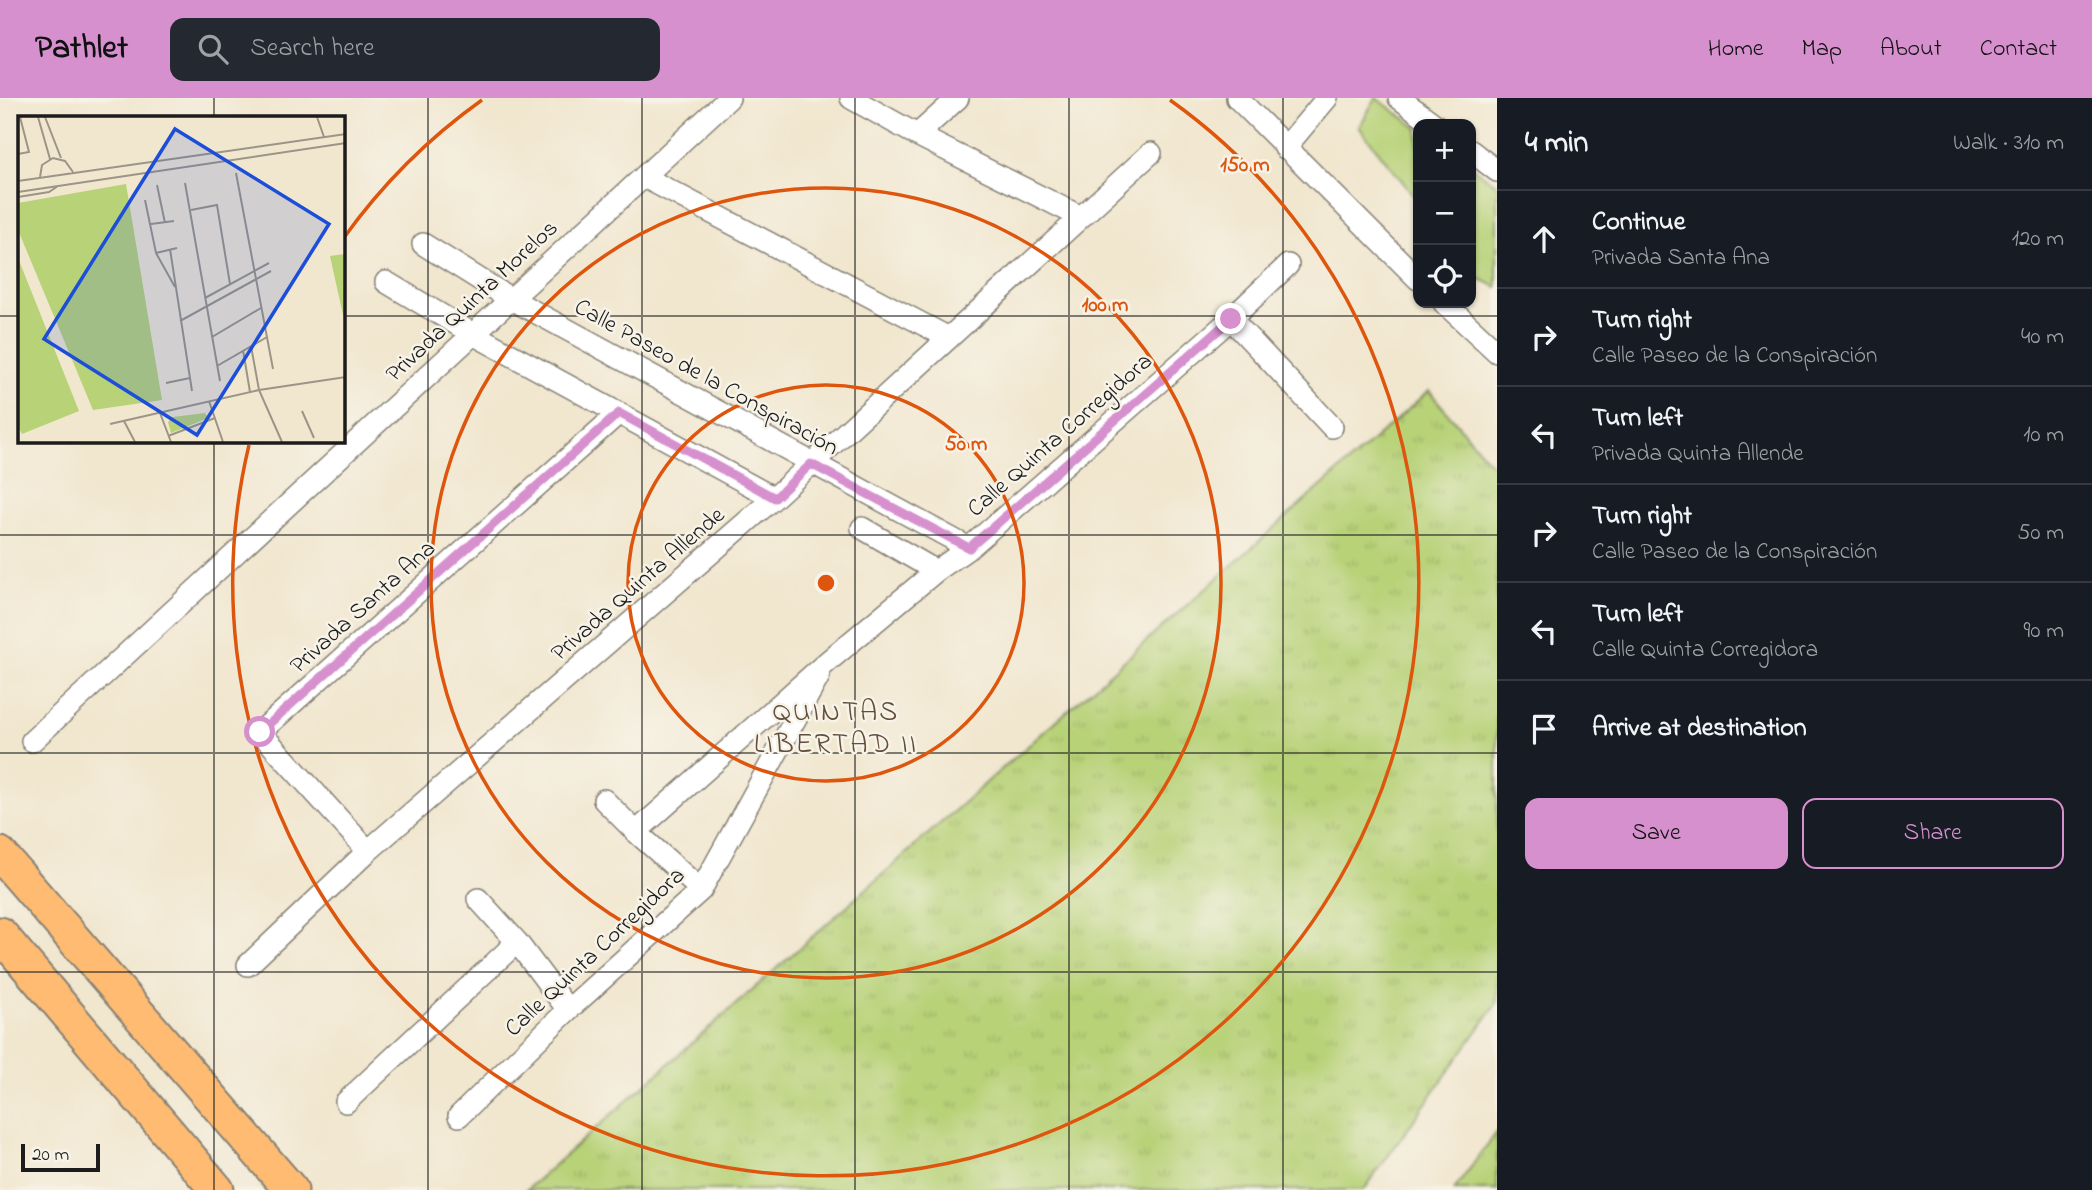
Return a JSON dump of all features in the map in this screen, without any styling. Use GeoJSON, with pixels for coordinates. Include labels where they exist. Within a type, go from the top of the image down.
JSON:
{"type":"FeatureCollection","features":[{"type":"Feature","properties":{"kind":"main road"},"geometry":{"type":"LineString","coordinates":[[0,854],[291,1190]]}},
{"type":"Feature","properties":{"kind":"main road"},"geometry":{"type":"LineString","coordinates":[[0,934],[217,1190]]}},
{"type":"Feature","properties":{"kind":"street","name":"Privada Quinta Morelos"},"geometry":{"type":"LineString","coordinates":[[32,741],[729,98]]}},
{"type":"Feature","properties":{"kind":"street"},"geometry":{"type":"LineString","coordinates":[[851,98],[876,103],[917,135],[1081,217]]}},
{"type":"Feature","properties":{"kind":"street"},"geometry":{"type":"LineString","coordinates":[[917,135],[958,98]]}},
{"type":"Feature","properties":{"kind":"street"},"geometry":{"type":"LineString","coordinates":[[1237,98],[1413,274]]}},
{"type":"Feature","properties":{"kind":"street"},"geometry":{"type":"LineString","coordinates":[[1285,148],[1327,98]]}},
{"type":"Feature","properties":{"kind":"street"},"geometry":{"type":"LineString","coordinates":[[1399,98],[1427,119]]}},
{"type":"Feature","properties":{"kind":"street","name":"Privada Quinta Allende"},"geometry":{"type":"LineString","coordinates":[[248,965],[368,851],[775,498],[1151,153]]}},
{"type":"Feature","properties":{"kind":"street"},"geometry":{"type":"LineString","coordinates":[[1476,155],[1497,171]]}},
{"type":"Feature","properties":{"kind":"street"},"geometry":{"type":"LineString","coordinates":[[644,177],[949,338]]}},
{"type":"Feature","properties":{"kind":"street","name":"Calle Paseo de la Conspiración"},"geometry":{"type":"LineString","coordinates":[[423,244],[511,299],[969,548]]}},
{"type":"Feature","properties":{"kind":"street","name":"Calle Quinta Corregidora"},"geometry":{"type":"LineString","coordinates":[[636,832],[827,662],[936,571],[969,548],[1231,319],[1288,265]]}},
{"type":"Feature","properties":{"kind":"street"},"geometry":{"type":"LineString","coordinates":[[386,282],[473,334],[775,498]]}},
{"type":"Feature","properties":{"kind":"street"},"geometry":{"type":"LineString","coordinates":[[1449,308],[1497,352]]}},
{"type":"Feature","properties":{"kind":"street"},"geometry":{"type":"LineString","coordinates":[[1231,319],[1332,427]]}},
{"type":"Feature","properties":{"kind":"street","name":"Privada Santa Ana"},"geometry":{"type":"LineString","coordinates":[[368,851],[260,732],[619,413]]}},
{"type":"Feature","properties":{"kind":"street"},"geometry":{"type":"LineString","coordinates":[[862,528],[936,571]]}},
{"type":"Feature","properties":{"kind":"street","name":"Calle Quinta Corregidora"},"geometry":{"type":"LineString","coordinates":[[458,1116],[568,1010],[701,890],[827,662]]}},
{"type":"Feature","properties":{"kind":"street"},"geometry":{"type":"LineString","coordinates":[[604,800],[701,890]]}},
{"type":"Feature","properties":{"kind":"street"},"geometry":{"type":"LineString","coordinates":[[478,899],[517,942],[568,1010]]}},
{"type":"Feature","properties":{"kind":"street"},"geometry":{"type":"LineString","coordinates":[[346,1102],[517,942]]}},
{"type":"Feature","properties":{"kind":"green space"},"geometry":{"type":"Polygon","coordinates":[[[1376,98],[1413,124],[1413,195],[1359,127],[1376,98]]]}},
{"type":"Feature","properties":{"kind":"green space"},"geometry":{"type":"Polygon","coordinates":[[[1476,170],[1497,185],[1497,287],[1480,279],[1476,274],[1476,170]]]}},
{"type":"Feature","properties":{"kind":"green space"},"geometry":{"type":"Polygon","coordinates":[[[1429,391],[1497,471],[1497,1003],[1364,1190],[526,1190],[1429,391]]]}},
{"type":"Feature","properties":{"kind":"green space"},"geometry":{"type":"Polygon","coordinates":[[[1497,1132],[1497,1190],[1454,1190],[1497,1132]]]}},
{"type":"Feature","properties":{"kind":"district","name":"QUINTAS LIBERTAD II"},"geometry":{"type":"Point","coordinates":[836,726]}},
{"type":"Feature","properties":{"kind":"route"},"geometry":{"type":"LineString","coordinates":[[260,732],[619,413],[775,498],[811,464],[969,548],[1231,319]]}}]}
